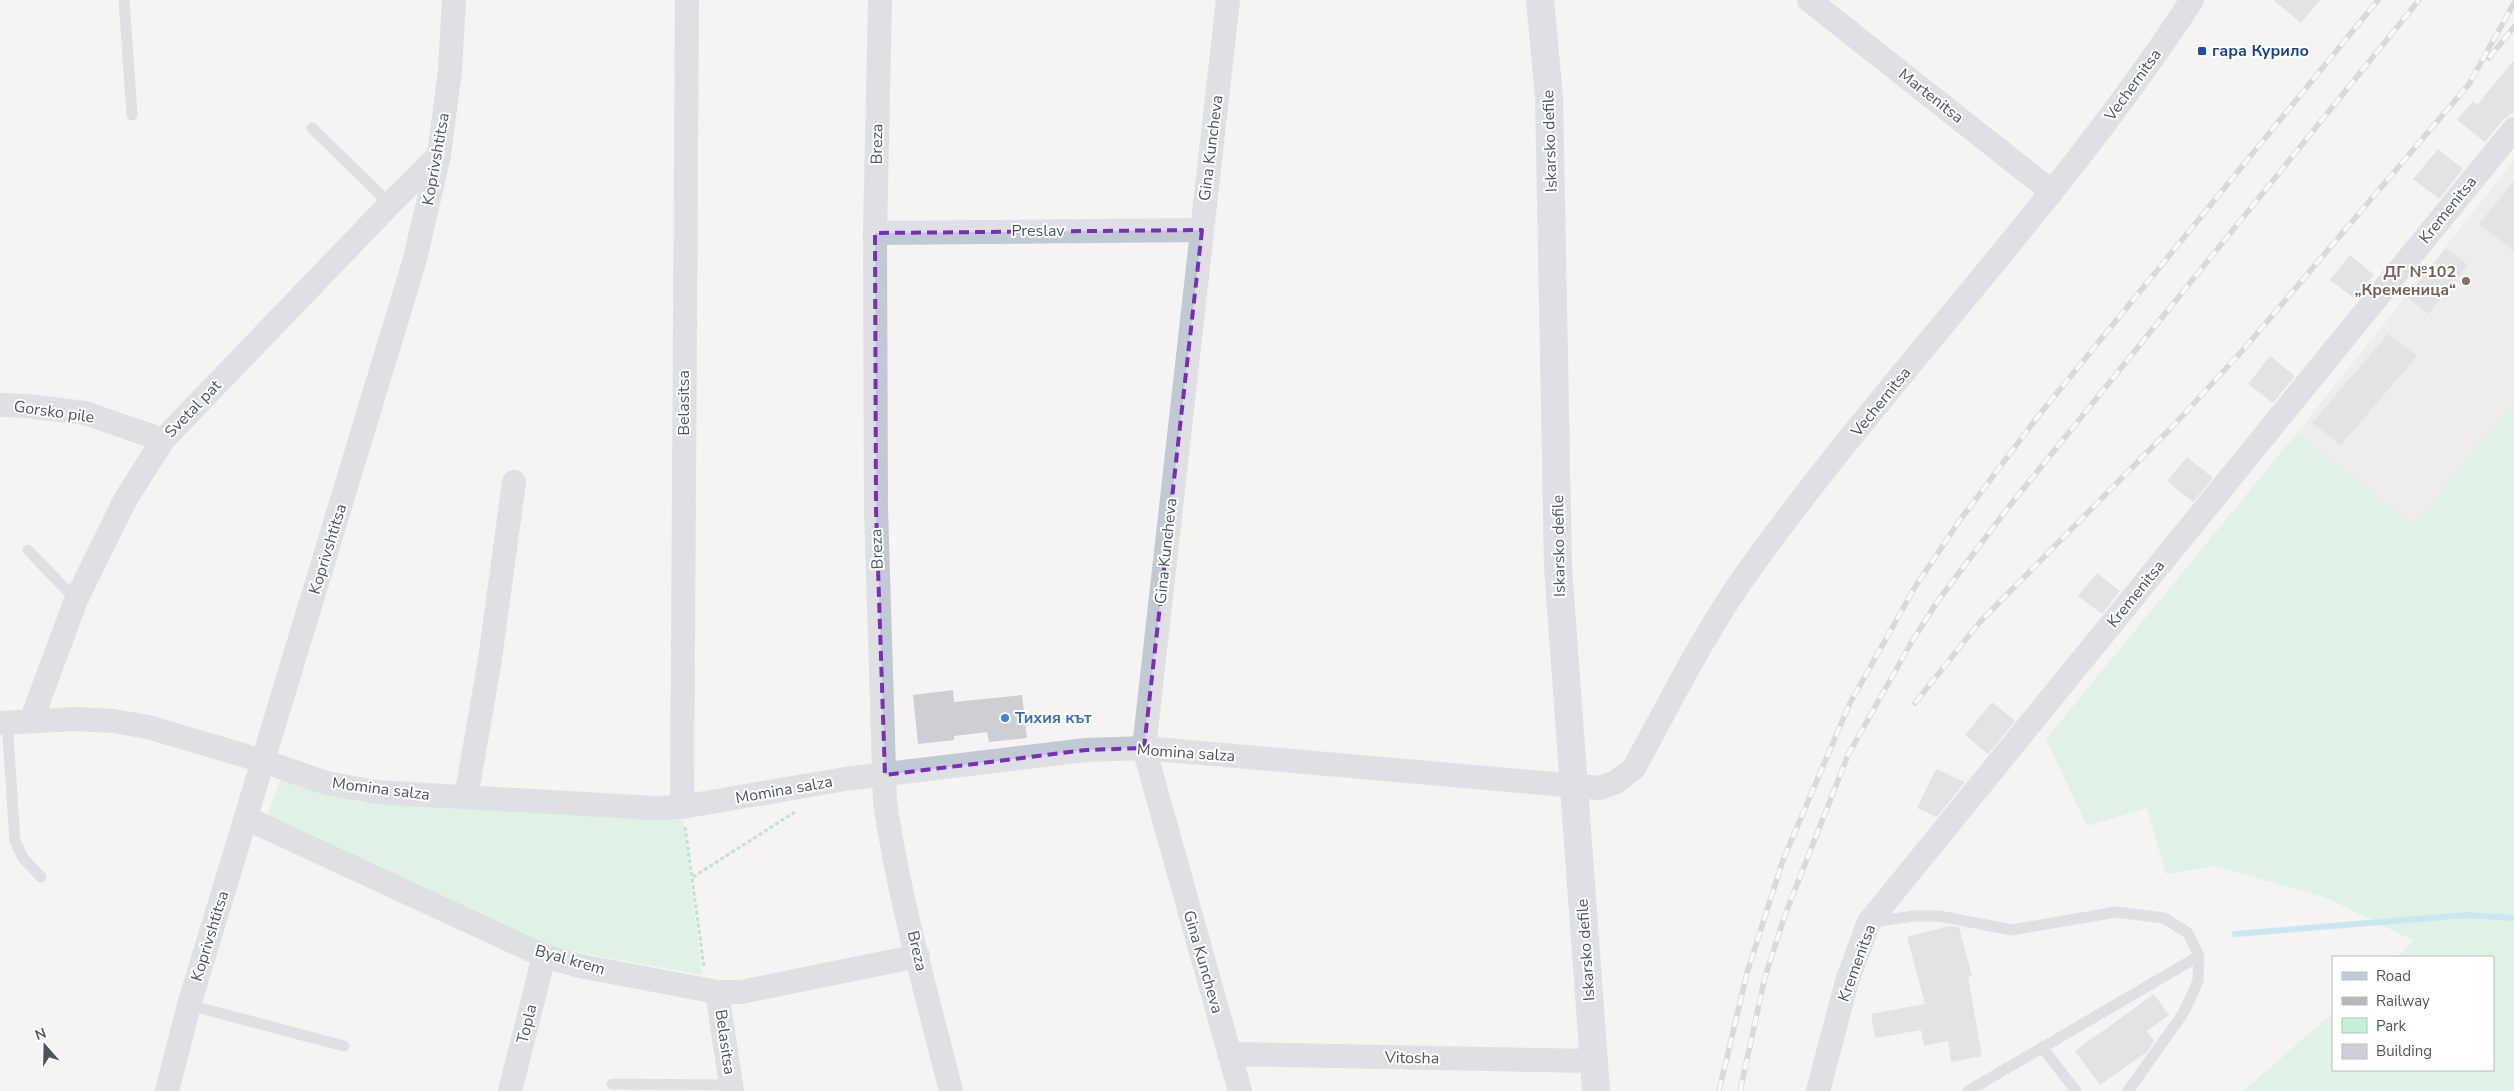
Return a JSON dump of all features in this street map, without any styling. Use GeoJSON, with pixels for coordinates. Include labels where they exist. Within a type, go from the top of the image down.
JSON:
{"type":"FeatureCollection","features":[{"type":"Feature","properties":{"kind":"main road","name":"Iskarsko defile"},"geometry":{"type":"LineString","coordinates":[[1540,0],[1549,97],[1558,567],[1596,1091]]}},
{"type":"Feature","properties":{"kind":"street","name":"Koprivshtitsa"},"geometry":{"type":"LineString","coordinates":[[167,1091],[189,1005],[416,259],[439,155],[450,70],[454,0]]}},
{"type":"Feature","properties":{"kind":"street","name":"Belasitsa"},"geometry":{"type":"LineString","coordinates":[[682,807],[687,0]]}},
{"type":"Feature","properties":{"kind":"street","name":"Breza"},"geometry":{"type":"LineString","coordinates":[[880,0],[875,233],[876,509],[885,802],[889,831],[951,1091]]}},
{"type":"Feature","properties":{"kind":"street","name":"Gina Kuncheva"},"geometry":{"type":"LineString","coordinates":[[1228,0],[1144,748],[1240,1091]]}},
{"type":"Feature","properties":{"kind":"street","name":"Martenitsa"},"geometry":{"type":"LineString","coordinates":[[1809,0],[2052,192]]}},
{"type":"Feature","properties":{"kind":"street","name":"Vechernitsa"},"geometry":{"type":"LineString","coordinates":[[1575,786],[1600,788],[1616,782],[1634,768],[1701,645],[1751,567],[1832,463],[2052,192],[2148,67],[2192,0]]}},
{"type":"Feature","properties":{"kind":"street","name":"Kremenitsa"},"geometry":{"type":"LineString","coordinates":[[1818,1091],[1847,981],[1870,922],[2514,129]]}},
{"type":"Feature","properties":{"kind":"street","name":"Svetal pat"},"geometry":{"type":"LineString","coordinates":[[31,721],[76,600],[125,500],[163,440],[439,155]]}},
{"type":"Feature","properties":{"kind":"street","name":"Preslav"},"geometry":{"type":"LineString","coordinates":[[875,233],[1202,230]]}},
{"type":"Feature","properties":{"kind":"street","name":"Gorsko pile"},"geometry":{"type":"LineString","coordinates":[[0,405],[27,406],[85,413],[163,440]]}},
{"type":"Feature","properties":{"kind":"street"},"geometry":{"type":"LineString","coordinates":[[466,798],[490,658],[514,482]]}},
{"type":"Feature","properties":{"kind":"street","name":"Momina salza"},"geometry":{"type":"LineString","coordinates":[[3,723],[75,719],[139,725],[263,761],[326,782],[368,790],[466,798],[654,808],[682,807],[845,779],[1086,750],[1144,748],[1575,786]]}},
{"type":"Feature","properties":{"kind":"street","name":"Byal krem"},"geometry":{"type":"LineString","coordinates":[[246,818],[544,956],[580,966],[712,991],[742,992],[918,956]]}},
{"type":"Feature","properties":{"kind":"street","name":"Topla"},"geometry":{"type":"LineString","coordinates":[[510,1091],[544,956]]}},
{"type":"Feature","properties":{"kind":"street","name":"Belasitsa"},"geometry":{"type":"LineString","coordinates":[[712,991],[732,1088]]}},
{"type":"Feature","properties":{"kind":"street","name":"Vitosha"},"geometry":{"type":"LineString","coordinates":[[1229,1054],[1594,1061]]}},
{"type":"Feature","properties":{"kind":"lane"},"geometry":{"type":"LineString","coordinates":[[124,0],[132,115]]}},
{"type":"Feature","properties":{"kind":"lane"},"geometry":{"type":"LineString","coordinates":[[312,128],[390,204]]}},
{"type":"Feature","properties":{"kind":"lane"},"geometry":{"type":"LineString","coordinates":[[28,550],[76,600]]}},
{"type":"Feature","properties":{"kind":"lane"},"geometry":{"type":"LineString","coordinates":[[3,723],[15,840],[23,858],[41,876]]}},
{"type":"Feature","properties":{"kind":"lane"},"geometry":{"type":"LineString","coordinates":[[1870,922],[1914,916],[1939,916],[2012,930],[2116,912],[2147,914],[2164,918],[2188,934],[2199,956],[2198,981],[2184,1012],[2128,1091]]}},
{"type":"Feature","properties":{"kind":"lane"},"geometry":{"type":"LineString","coordinates":[[1968,1091],[2199,956]]}},
{"type":"Feature","properties":{"kind":"lane"},"geometry":{"type":"LineString","coordinates":[[189,1005],[344,1046]]}},
{"type":"Feature","properties":{"kind":"lane"},"geometry":{"type":"LineString","coordinates":[[2042,1047],[2076,1091]]}},
{"type":"Feature","properties":{"kind":"lane"},"geometry":{"type":"LineString","coordinates":[[612,1084],[732,1088]]}},
{"type":"Feature","properties":{"kind":"path"},"geometry":{"type":"LineString","coordinates":[[682,807],[712,991]]}},
{"type":"Feature","properties":{"kind":"path"},"geometry":{"type":"LineString","coordinates":[[693,877],[797,810]]}},
{"type":"Feature","properties":{"kind":"highlighted area"},"geometry":{"type":"Polygon","coordinates":[[[1202,230],[1144,748],[1086,750],[885,775],[876,509],[875,233],[1202,230]]]}},
{"type":"Feature","properties":{"kind":"shaded area","name":"ДГ №102 „Кременица“"},"geometry":{"type":"Polygon","coordinates":[[[2514,161],[2514,401],[2414,525],[2297,433],[2514,161]]]}},
{"type":"Feature","properties":{"kind":"green space"},"geometry":{"type":"Polygon","coordinates":[[[2514,401],[2514,1091],[2243,1091],[2332,1014],[2332,1071],[2494,1071],[2494,956],[2398,956],[2414,941],[2325,897],[2214,866],[2166,874],[2147,808],[2087,826],[2046,739],[2297,433],[2414,525],[2514,401]]]}},
{"type":"Feature","properties":{"kind":"green space"},"geometry":{"type":"Polygon","coordinates":[[[281,778],[358,802],[683,820],[702,975],[549,947],[266,819],[281,778]]]}},
{"type":"Feature","properties":{"kind":"building"},"geometry":{"type":"Polygon","coordinates":[[[2273,0],[2320,0],[2301,23],[2273,0]]]}},
{"type":"Feature","properties":{"kind":"building"},"geometry":{"type":"Polygon","coordinates":[[[2514,60],[2514,112],[2503,120],[2485,142],[2457,120],[2473,101],[2477,105],[2514,60]]]}},
{"type":"Feature","properties":{"kind":"building"},"geometry":{"type":"Polygon","coordinates":[[[2438,149],[2463,169],[2439,199],[2413,179],[2438,149]]]}},
{"type":"Feature","properties":{"kind":"building"},"geometry":{"type":"Polygon","coordinates":[[[2514,181],[2514,251],[2479,224],[2514,181]]]}},
{"type":"Feature","properties":{"kind":"building"},"geometry":{"type":"Polygon","coordinates":[[[2446,248],[2468,265],[2428,314],[2407,297],[2446,248]]]}},
{"type":"Feature","properties":{"kind":"building"},"geometry":{"type":"Polygon","coordinates":[[[2350,255],[2374,275],[2354,298],[2330,280],[2350,255]]]}},
{"type":"Feature","properties":{"kind":"building"},"geometry":{"type":"Polygon","coordinates":[[[2388,334],[2417,356],[2341,445],[2312,423],[2388,334]]]}},
{"type":"Feature","properties":{"kind":"building"},"geometry":{"type":"Polygon","coordinates":[[[2270,356],[2295,376],[2273,403],[2248,384],[2270,356]]]}},
{"type":"Feature","properties":{"kind":"building"},"geometry":{"type":"Polygon","coordinates":[[[2187,457],[2213,478],[2193,502],[2167,481],[2187,457]]]}},
{"type":"Feature","properties":{"kind":"building"},"geometry":{"type":"Polygon","coordinates":[[[2097,573],[2120,591],[2102,614],[2078,596],[2097,573]]]}},
{"type":"Feature","properties":{"kind":"building","name":"Тихия кът"},"geometry":{"type":"Polygon","coordinates":[[[953,690],[954,702],[1022,695],[1027,738],[989,742],[987,732],[954,736],[954,740],[918,744],[913,695],[953,690]]]}},
{"type":"Feature","properties":{"kind":"building"},"geometry":{"type":"Polygon","coordinates":[[[1992,702],[2015,721],[1988,754],[1965,735],[1992,702]]]}},
{"type":"Feature","properties":{"kind":"building"},"geometry":{"type":"Polygon","coordinates":[[[1936,769],[1965,782],[1937,817],[1917,808],[1936,769]]]}},
{"type":"Feature","properties":{"kind":"building"},"geometry":{"type":"Polygon","coordinates":[[[1950,926],[1959,927],[1972,976],[1968,977],[1982,1056],[1951,1062],[1948,1041],[1924,1046],[1921,1030],[1875,1038],[1871,1014],[1925,1004],[1907,937],[1950,926]]]}},
{"type":"Feature","properties":{"kind":"building"},"geometry":{"type":"Polygon","coordinates":[[[2154,994],[2169,1015],[2147,1031],[2154,1041],[2147,1052],[2100,1085],[2075,1051],[2154,994]]]}},
{"type":"Feature","properties":{"kind":"waterway"},"geometry":{"type":"LineString","coordinates":[[2235,934],[2467,915],[2514,918]]}},
{"type":"Feature","properties":{"kind":"railway"},"geometry":{"type":"LineString","coordinates":[[1719,1091],[1747,973],[1783,860],[1850,703],[1915,587],[1960,520],[2039,415],[2378,0]]}},
{"type":"Feature","properties":{"kind":"railway"},"geometry":{"type":"LineString","coordinates":[[1740,1091],[1765,977],[1785,915],[1848,755],[1911,643],[1937,602],[2007,509],[2419,0]]}},
{"type":"Feature","properties":{"kind":"railway"},"geometry":{"type":"LineString","coordinates":[[1915,703],[1979,623],[2173,426],[2242,351],[2469,84],[2514,3]]}},
{"type":"Feature","properties":{"kind":"railway"},"geometry":{"type":"LineString","coordinates":[[2489,58],[2514,27]]}},
{"type":"Feature","properties":{"kind":"place","name":"гара Курило"},"geometry":{"type":"Point","coordinates":[2202,51]}},
{"type":"Feature","properties":{"kind":"place","name":"ДГ №102 „Кременица“"},"geometry":{"type":"Point","coordinates":[2466,281]}},
{"type":"Feature","properties":{"kind":"place","name":"Тихия кът"},"geometry":{"type":"Point","coordinates":[1005,718]}}]}
